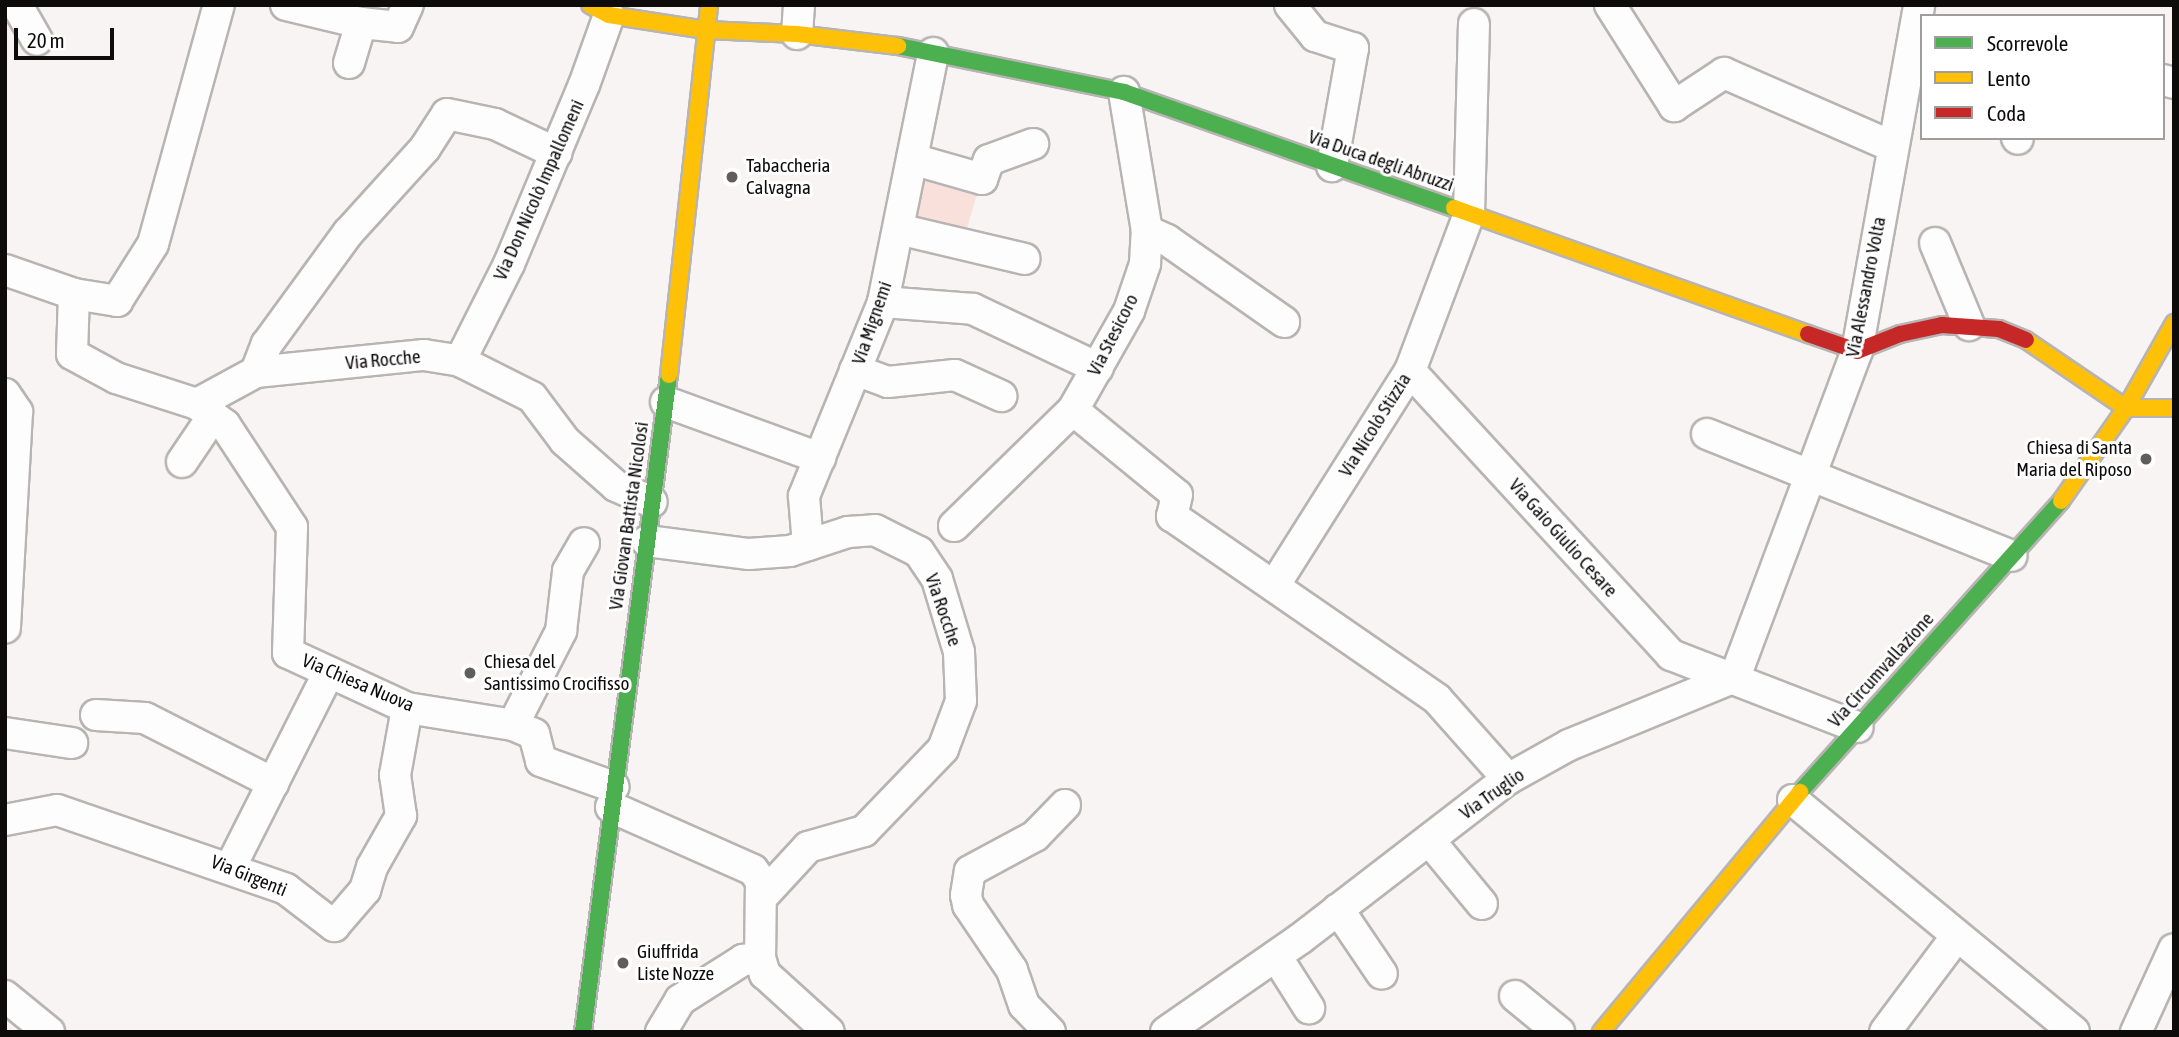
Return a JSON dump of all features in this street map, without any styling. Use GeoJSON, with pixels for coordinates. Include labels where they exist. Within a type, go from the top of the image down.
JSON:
{"type":"FeatureCollection","features":[{"type":"Feature","properties":{"kind":"street"},"geometry":{"type":"LineString","coordinates":[[17,5],[37,40]]}},
{"type":"Feature","properties":{"kind":"street"},"geometry":{"type":"LineString","coordinates":[[5,270],[74,294],[117,300],[153,244],[219,5]]}},
{"type":"Feature","properties":{"kind":"street"},"geometry":{"type":"LineString","coordinates":[[286,5],[361,23],[398,27],[408,5]]}},
{"type":"Feature","properties":{"kind":"street","name":"Via Giovan Battista Nicolosi"},"geometry":{"type":"LineString","coordinates":[[583,1032],[666,402],[709,5]]}},
{"type":"Feature","properties":{"kind":"street"},"geometry":{"type":"LineString","coordinates":[[1290,5],[1315,36],[1353,48],[1332,166]]}},
{"type":"Feature","properties":{"kind":"street"},"geometry":{"type":"LineString","coordinates":[[1610,5],[1674,106],[1724,73],[1891,146]]}},
{"type":"Feature","properties":{"kind":"street","name":"Via Alessandro Volta"},"geometry":{"type":"LineString","coordinates":[[1735,677],[1857,351],[1891,146],[1914,76],[1919,5]]}},
{"type":"Feature","properties":{"kind":"street","name":"Via Duca degli Abruzzi"},"geometry":{"type":"LineString","coordinates":[[599,10],[706,30],[798,20],[985,67],[1124,92],[1857,351]]}},
{"type":"Feature","properties":{"kind":"street","name":"Via Don Nicolò Impallomeni"},"geometry":{"type":"LineString","coordinates":[[460,361],[509,264],[556,153],[599,10]]}},
{"type":"Feature","properties":{"kind":"street"},"geometry":{"type":"LineString","coordinates":[[349,62],[361,23]]}},
{"type":"Feature","properties":{"kind":"street","name":"Via Nicolò Stizzia"},"geometry":{"type":"LineString","coordinates":[[1274,586],[1410,371],[1469,214],[1474,24]]}},
{"type":"Feature","properties":{"kind":"street","name":"Via Mignemi"},"geometry":{"type":"LineString","coordinates":[[808,545],[804,495],[883,302],[933,52]]}},
{"type":"Feature","properties":{"kind":"street","name":"Via Stesicoro"},"geometry":{"type":"LineString","coordinates":[[954,526],[1073,410],[1129,311],[1145,264],[1147,231],[1124,92]]}},
{"type":"Feature","properties":{"kind":"street"},"geometry":{"type":"LineString","coordinates":[[256,372],[267,344],[348,233],[425,148],[447,114],[495,124],[556,153]]}},
{"type":"Feature","properties":{"kind":"street"},"geometry":{"type":"LineString","coordinates":[[912,159],[982,179],[989,160],[1033,144]]}},
{"type":"Feature","properties":{"kind":"street"},"geometry":{"type":"LineString","coordinates":[[898,229],[1025,259]]}},
{"type":"Feature","properties":{"kind":"street"},"geometry":{"type":"LineString","coordinates":[[1147,231],[1284,322]]}},
{"type":"Feature","properties":{"kind":"street"},"geometry":{"type":"LineString","coordinates":[[1935,243],[1969,324]]}},
{"type":"Feature","properties":{"kind":"street"},"geometry":{"type":"LineString","coordinates":[[74,294],[72,354],[117,378],[205,410],[182,462]]}},
{"type":"Feature","properties":{"kind":"street"},"geometry":{"type":"LineString","coordinates":[[883,302],[973,309],[1098,368]]}},
{"type":"Feature","properties":{"kind":"street","name":"Via Circumvallazione"},"geometry":{"type":"LineString","coordinates":[[1601,1032],[1793,800],[2064,497],[2126,408],[2174,323]]}},
{"type":"Feature","properties":{"kind":"street"},"geometry":{"type":"LineString","coordinates":[[1857,351],[1900,334],[1969,324],[1999,328],[2032,342],[2126,408],[2174,408]]}},
{"type":"Feature","properties":{"kind":"street","name":"Via Rocche"},"geometry":{"type":"LineString","coordinates":[[205,410],[256,372],[424,355],[460,361],[532,397],[575,450],[616,486],[652,502]]}},
{"type":"Feature","properties":{"kind":"street"},"geometry":{"type":"LineString","coordinates":[[855,370],[888,383],[955,375],[1001,396]]}},
{"type":"Feature","properties":{"kind":"street","name":"Via Gaio Giulio Cesare"},"geometry":{"type":"LineString","coordinates":[[1410,371],[1671,655],[1735,677]]}},
{"type":"Feature","properties":{"kind":"street"},"geometry":{"type":"LineString","coordinates":[[5,394],[18,412],[5,628]]}},
{"type":"Feature","properties":{"kind":"street"},"geometry":{"type":"LineString","coordinates":[[666,402],[820,458]]}},
{"type":"Feature","properties":{"kind":"street","name":"Via Chiesa Nuova"},"geometry":{"type":"LineString","coordinates":[[205,410],[225,425],[292,527],[288,653],[407,708],[513,725]]}},
{"type":"Feature","properties":{"kind":"street"},"geometry":{"type":"LineString","coordinates":[[1073,410],[1177,495],[1172,516],[1437,699],[1508,779]]}},
{"type":"Feature","properties":{"kind":"street"},"geometry":{"type":"LineString","coordinates":[[1707,434],[2012,556]]}},
{"type":"Feature","properties":{"kind":"street","name":"Via Rocche"},"geometry":{"type":"LineString","coordinates":[[647,541],[749,554],[808,545],[848,532],[875,530],[919,552],[937,579],[959,652],[961,701],[943,749],[864,831],[808,847],[761,898]]}},
{"type":"Feature","properties":{"kind":"street"},"geometry":{"type":"LineString","coordinates":[[584,542],[568,571],[561,631],[513,725],[534,734],[541,761],[737,860],[761,881],[760,958],[765,974],[828,1032]]}},
{"type":"Feature","properties":{"kind":"street"},"geometry":{"type":"LineString","coordinates":[[231,866],[329,671]]}},
{"type":"Feature","properties":{"kind":"street"},"geometry":{"type":"LineString","coordinates":[[1735,677],[1858,727]]}},
{"type":"Feature","properties":{"kind":"street","name":"Via Truglio"},"geometry":{"type":"LineString","coordinates":[[1178,1028],[1508,779],[1569,745],[1735,677]]}},
{"type":"Feature","properties":{"kind":"street","name":"Via Girgenti"},"geometry":{"type":"LineString","coordinates":[[5,820],[57,810],[231,866],[286,889],[334,926],[365,890],[372,867],[401,816],[395,775],[407,708]]}},
{"type":"Feature","properties":{"kind":"street"},"geometry":{"type":"LineString","coordinates":[[96,715],[145,718],[273,783]]}},
{"type":"Feature","properties":{"kind":"street"},"geometry":{"type":"LineString","coordinates":[[5,733],[72,743]]}},
{"type":"Feature","properties":{"kind":"street"},"geometry":{"type":"LineString","coordinates":[[1793,800],[2074,1032]]}},
{"type":"Feature","properties":{"kind":"street"},"geometry":{"type":"LineString","coordinates":[[1050,1032],[1024,1005],[1012,970],[968,905],[966,895],[970,872],[1035,836],[1065,805]]}},
{"type":"Feature","properties":{"kind":"street"},"geometry":{"type":"LineString","coordinates":[[1429,840],[1482,904]]}},
{"type":"Feature","properties":{"kind":"street"},"geometry":{"type":"LineString","coordinates":[[1338,909],[1382,974]]}},
{"type":"Feature","properties":{"kind":"street"},"geometry":{"type":"LineString","coordinates":[[1885,1032],[1956,937]]}},
{"type":"Feature","properties":{"kind":"street"},"geometry":{"type":"LineString","coordinates":[[2136,1032],[2174,949]]}},
{"type":"Feature","properties":{"kind":"street"},"geometry":{"type":"LineString","coordinates":[[1276,956],[1308,1008]]}},
{"type":"Feature","properties":{"kind":"street"},"geometry":{"type":"LineString","coordinates":[[660,1032],[680,1000],[743,960],[760,958]]}},
{"type":"Feature","properties":{"kind":"street"},"geometry":{"type":"LineString","coordinates":[[5,996],[49,1032]]}},
{"type":"Feature","properties":{"kind":"street"},"geometry":{"type":"LineString","coordinates":[[1515,996],[1559,1032]]}},
{"type":"Feature","properties":{"kind":"shaded area"},"geometry":{"type":"Polygon","coordinates":[[[920,170],[978,191],[965,235],[909,222],[920,170]]]}},
{"type":"Feature","properties":{"kind":"traffic: fast"},"geometry":{"type":"LineString","coordinates":[[898,46],[1124,92],[1454,208]]}},
{"type":"Feature","properties":{"kind":"traffic: fast"},"geometry":{"type":"LineString","coordinates":[[583,1032],[669,375]]}},
{"type":"Feature","properties":{"kind":"traffic: fast"},"geometry":{"type":"LineString","coordinates":[[1800,792],[2061,501]]}},
{"type":"Feature","properties":{"kind":"traffic: slow"},"geometry":{"type":"LineString","coordinates":[[590,5],[609,15],[706,30],[797,34],[898,46]]}},
{"type":"Feature","properties":{"kind":"traffic: slow"},"geometry":{"type":"LineString","coordinates":[[669,375],[709,6]]}},
{"type":"Feature","properties":{"kind":"traffic: slow"},"geometry":{"type":"LineString","coordinates":[[1454,208],[1808,334]]}},
{"type":"Feature","properties":{"kind":"traffic: slow"},"geometry":{"type":"LineString","coordinates":[[2061,501],[2126,408],[2174,323]]}},
{"type":"Feature","properties":{"kind":"traffic: slow"},"geometry":{"type":"LineString","coordinates":[[2026,340],[2126,408],[2174,408]]}},
{"type":"Feature","properties":{"kind":"traffic: slow"},"geometry":{"type":"LineString","coordinates":[[1601,1032],[1800,792]]}},
{"type":"Feature","properties":{"kind":"traffic: jam"},"geometry":{"type":"LineString","coordinates":[[1808,334],[1857,351],[1900,334],[1942,325],[1999,329],[2026,340]]}},
{"type":"Feature","properties":{"kind":"place","name":"Tabaccheria Calvagna"},"geometry":{"type":"Point","coordinates":[732,177]}},
{"type":"Feature","properties":{"kind":"place","name":"Chiesa di Santa Maria del Riposo"},"geometry":{"type":"Point","coordinates":[2146,459]}},
{"type":"Feature","properties":{"kind":"place","name":"Chiesa del Santissimo Crocifisso"},"geometry":{"type":"Point","coordinates":[470,673]}},
{"type":"Feature","properties":{"kind":"place","name":"Giuffrida Liste Nozze"},"geometry":{"type":"Point","coordinates":[623,963]}}]}
